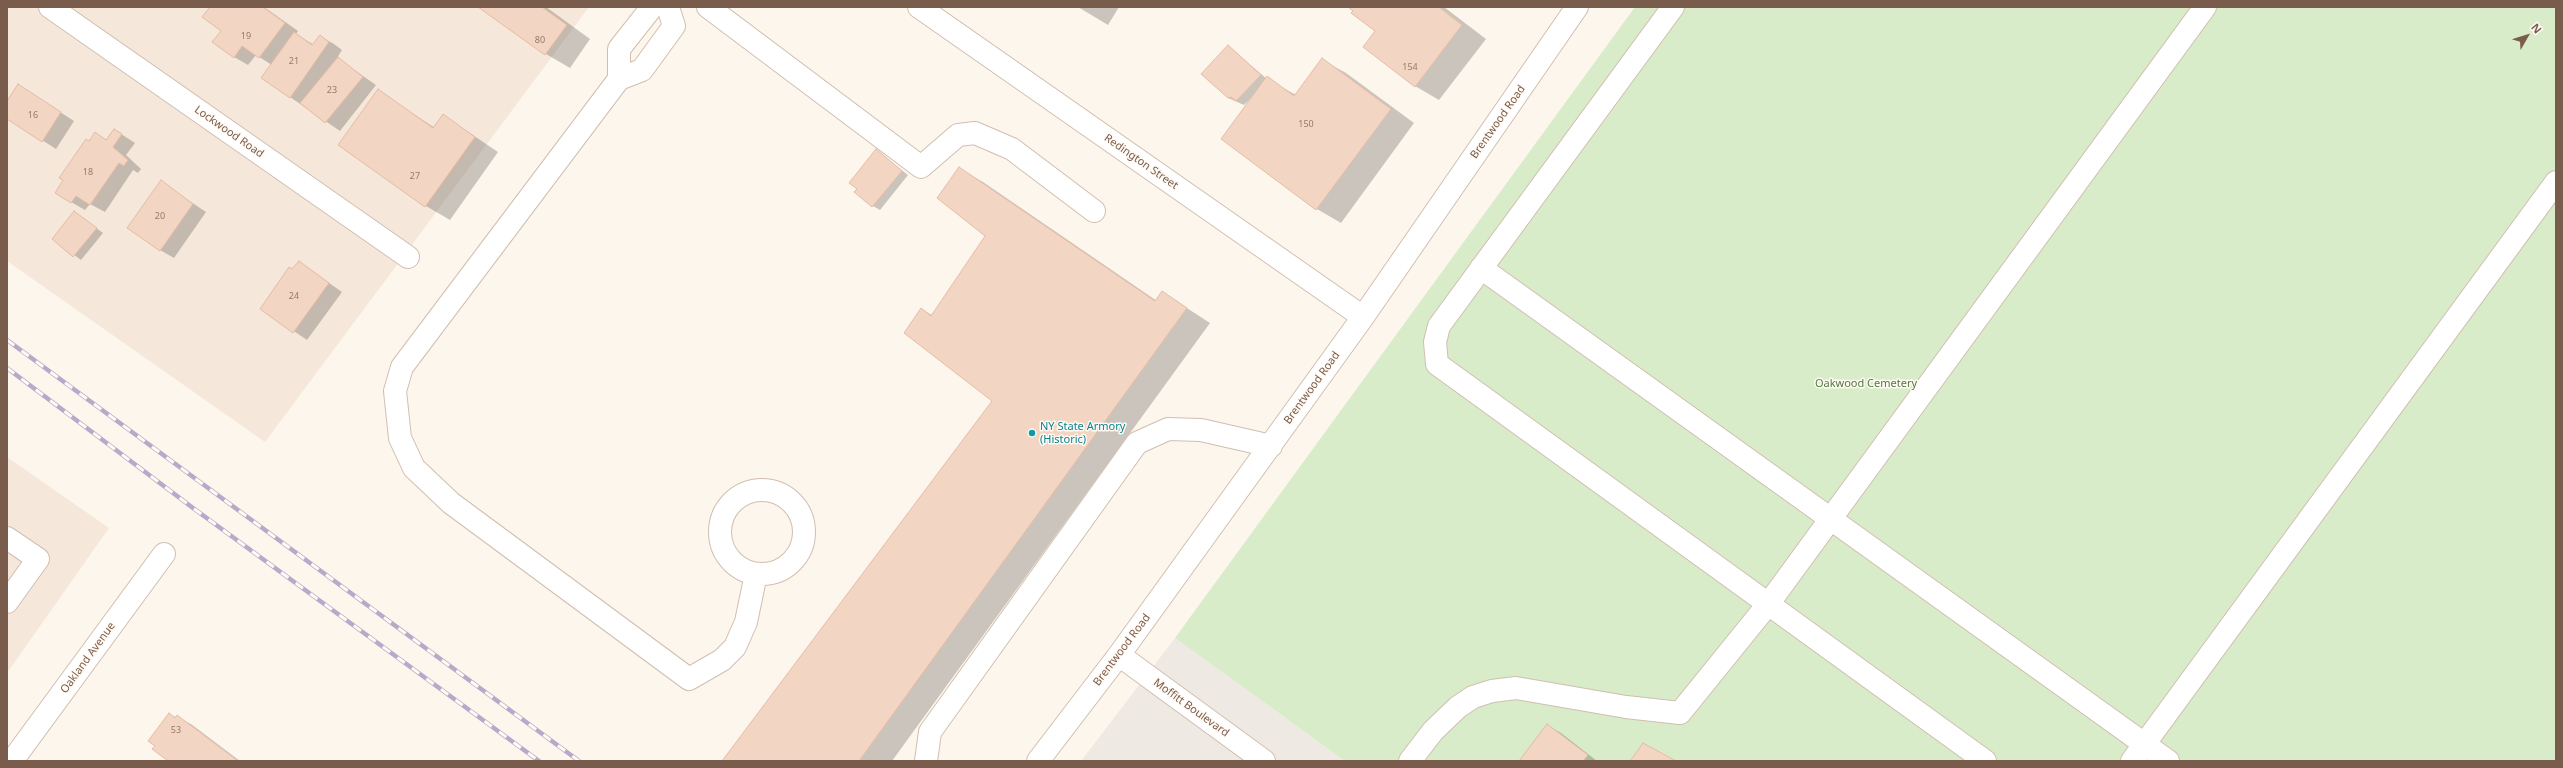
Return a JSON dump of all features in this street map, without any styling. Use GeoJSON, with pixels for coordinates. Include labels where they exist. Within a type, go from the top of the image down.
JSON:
{"type":"FeatureCollection","features":[{"type":"Feature","properties":{"kind":"street","name":"Lockwood Road"},"geometry":{"type":"LineString","coordinates":[[50,7],[408,257]]}},
{"type":"Feature","properties":{"kind":"street"},"geometry":{"type":"LineString","coordinates":[[619,79],[619,49],[652,7]]}},
{"type":"Feature","properties":{"kind":"street"},"geometry":{"type":"LineString","coordinates":[[668,7],[674,26],[642,70],[619,79],[402,367],[395,391],[400,438],[414,468],[451,503],[689,679],[722,660],[735,647],[746,622],[756,574]]}},
{"type":"Feature","properties":{"kind":"street"},"geometry":{"type":"LineString","coordinates":[[708,7],[742,35],[921,167],[958,135],[975,133],[1012,149],[1094,211]]}},
{"type":"Feature","properties":{"kind":"street","name":"Redington Street"},"geometry":{"type":"LineString","coordinates":[[919,7],[1363,317]]}},
{"type":"Feature","properties":{"kind":"street","name":"Brentwood Road"},"geometry":{"type":"LineString","coordinates":[[1038,761],[1119,655],[1271,446],[1363,317],[1577,7]]}},
{"type":"Feature","properties":{"kind":"street"},"geometry":{"type":"LineString","coordinates":[[1673,7],[1480,268],[1439,326],[1435,342],[1437,364],[1769,603],[1985,761]]}},
{"type":"Feature","properties":{"kind":"street"},"geometry":{"type":"LineString","coordinates":[[1410,761],[1433,731],[1458,707],[1473,697],[1492,691],[1516,688],[1626,707],[1680,713],[1769,603],[2205,7]]}},
{"type":"Feature","properties":{"kind":"street"},"geometry":{"type":"LineString","coordinates":[[2132,761],[2556,182]]}},
{"type":"Feature","properties":{"kind":"street"},"geometry":{"type":"LineString","coordinates":[[1480,268],[2168,761]]}},
{"type":"Feature","properties":{"kind":"street"},"geometry":{"type":"LineString","coordinates":[[926,761],[930,732],[1137,443],[1168,429],[1201,430],[1271,446]]}},
{"type":"Feature","properties":{"kind":"street"},"geometry":{"type":"LineString","coordinates":[[7,538],[38,559],[7,602]]}},
{"type":"Feature","properties":{"kind":"street","name":"Oakland Avenue"},"geometry":{"type":"LineString","coordinates":[[12,761],[164,554]]}},
{"type":"Feature","properties":{"kind":"street","name":"Moffitt Boulevard"},"geometry":{"type":"LineString","coordinates":[[1119,655],[1264,761]]}},
{"type":"Feature","properties":{"kind":"shaded area"},"geometry":{"type":"Polygon","coordinates":[[[7,7],[589,7],[265,442],[7,261],[7,7]]]}},
{"type":"Feature","properties":{"kind":"shaded area"},"geometry":{"type":"Polygon","coordinates":[[[7,457],[109,528],[7,673],[7,457]]]}},
{"type":"Feature","properties":{"kind":"shaded area"},"geometry":{"type":"Polygon","coordinates":[[[1175,638],[1345,761],[1081,761],[1175,638]]]}},
{"type":"Feature","properties":{"kind":"green space","name":"Oakwood Cemetery"},"geometry":{"type":"Polygon","coordinates":[[[1635,7],[2556,7],[2556,761],[1676,761],[1643,744],[1630,761],[1345,761],[1175,638],[1635,7]]]}},
{"type":"Feature","properties":{"kind":"building"},"geometry":{"type":"Polygon","coordinates":[[[210,7],[263,7],[285,23],[259,58],[242,46],[234,58],[212,42],[221,31],[202,17],[210,7]]]}},
{"type":"Feature","properties":{"kind":"building"},"geometry":{"type":"Polygon","coordinates":[[[478,7],[542,7],[567,25],[545,55],[478,7]]]}},
{"type":"Feature","properties":{"kind":"building"},"geometry":{"type":"Polygon","coordinates":[[[1348,7],[1439,7],[1462,25],[1415,87],[1363,47],[1375,31],[1351,13],[1353,11],[1348,7]]]}},
{"type":"Feature","properties":{"kind":"building"},"geometry":{"type":"Polygon","coordinates":[[[294,32],[312,45],[320,35],[329,42],[290,98],[261,78],[294,32]]]}},
{"type":"Feature","properties":{"kind":"building"},"geometry":{"type":"Polygon","coordinates":[[[1228,45],[1261,75],[1236,101],[1231,97],[1228,98],[1201,74],[1228,45]]]}},
{"type":"Feature","properties":{"kind":"building"},"geometry":{"type":"Polygon","coordinates":[[[338,57],[363,77],[325,123],[300,103],[338,57]]]}},
{"type":"Feature","properties":{"kind":"building"},"geometry":{"type":"Polygon","coordinates":[[[1322,58],[1391,109],[1316,210],[1221,139],[1267,76],[1294,96],[1322,58]]]}},
{"type":"Feature","properties":{"kind":"building"},"geometry":{"type":"Polygon","coordinates":[[[18,84],[61,112],[42,142],[7,119],[7,101],[18,84]]]}},
{"type":"Feature","properties":{"kind":"building"},"geometry":{"type":"Polygon","coordinates":[[[378,89],[433,128],[443,114],[475,137],[425,207],[338,145],[378,89]]]}},
{"type":"Feature","properties":{"kind":"building"},"geometry":{"type":"Polygon","coordinates":[[[114,129],[122,134],[113,147],[128,160],[124,166],[119,163],[90,205],[76,196],[71,203],[55,193],[63,180],[59,178],[86,139],[89,141],[95,132],[106,140],[114,129]]]}},
{"type":"Feature","properties":{"kind":"building"},"geometry":{"type":"Polygon","coordinates":[[[876,149],[902,171],[872,207],[854,192],[857,189],[849,183],[876,149]]]}},
{"type":"Feature","properties":{"kind":"building","name":"NY State Armory (Historic)"},"geometry":{"type":"Polygon","coordinates":[[[959,167],[1155,301],[1162,291],[1187,308],[859,761],[722,761],[992,401],[904,333],[921,308],[931,316],[985,236],[937,198],[959,167]]]}},
{"type":"Feature","properties":{"kind":"building"},"geometry":{"type":"Polygon","coordinates":[[[161,180],[193,204],[160,251],[127,228],[161,180]]]}},
{"type":"Feature","properties":{"kind":"building"},"geometry":{"type":"Polygon","coordinates":[[[74,211],[97,228],[73,257],[52,239],[74,211]]]}},
{"type":"Feature","properties":{"kind":"building"},"geometry":{"type":"Polygon","coordinates":[[[299,261],[329,283],[293,333],[260,309],[289,267],[292,269],[299,261]]]}},
{"type":"Feature","properties":{"kind":"building"},"geometry":{"type":"Polygon","coordinates":[[[169,713],[175,718],[177,715],[238,761],[168,761],[152,749],[155,746],[148,741],[169,713]]]}},
{"type":"Feature","properties":{"kind":"building"},"geometry":{"type":"Polygon","coordinates":[[[1547,724],[1588,755],[1583,761],[1519,761],[1547,724]]]}},
{"type":"Feature","properties":{"kind":"building"},"geometry":{"type":"Polygon","coordinates":[[[1643,743],[1676,761],[1630,761],[1643,743]]]}},
{"type":"Feature","properties":{"kind":"railway"},"geometry":{"type":"LineString","coordinates":[[7,340],[579,761]]}},
{"type":"Feature","properties":{"kind":"railway"},"geometry":{"type":"LineString","coordinates":[[7,368],[193,508],[539,761]]}},
{"type":"Feature","properties":{"kind":"place","name":"NY State Armory (Historic)"},"geometry":{"type":"Point","coordinates":[1032,433]}}]}
